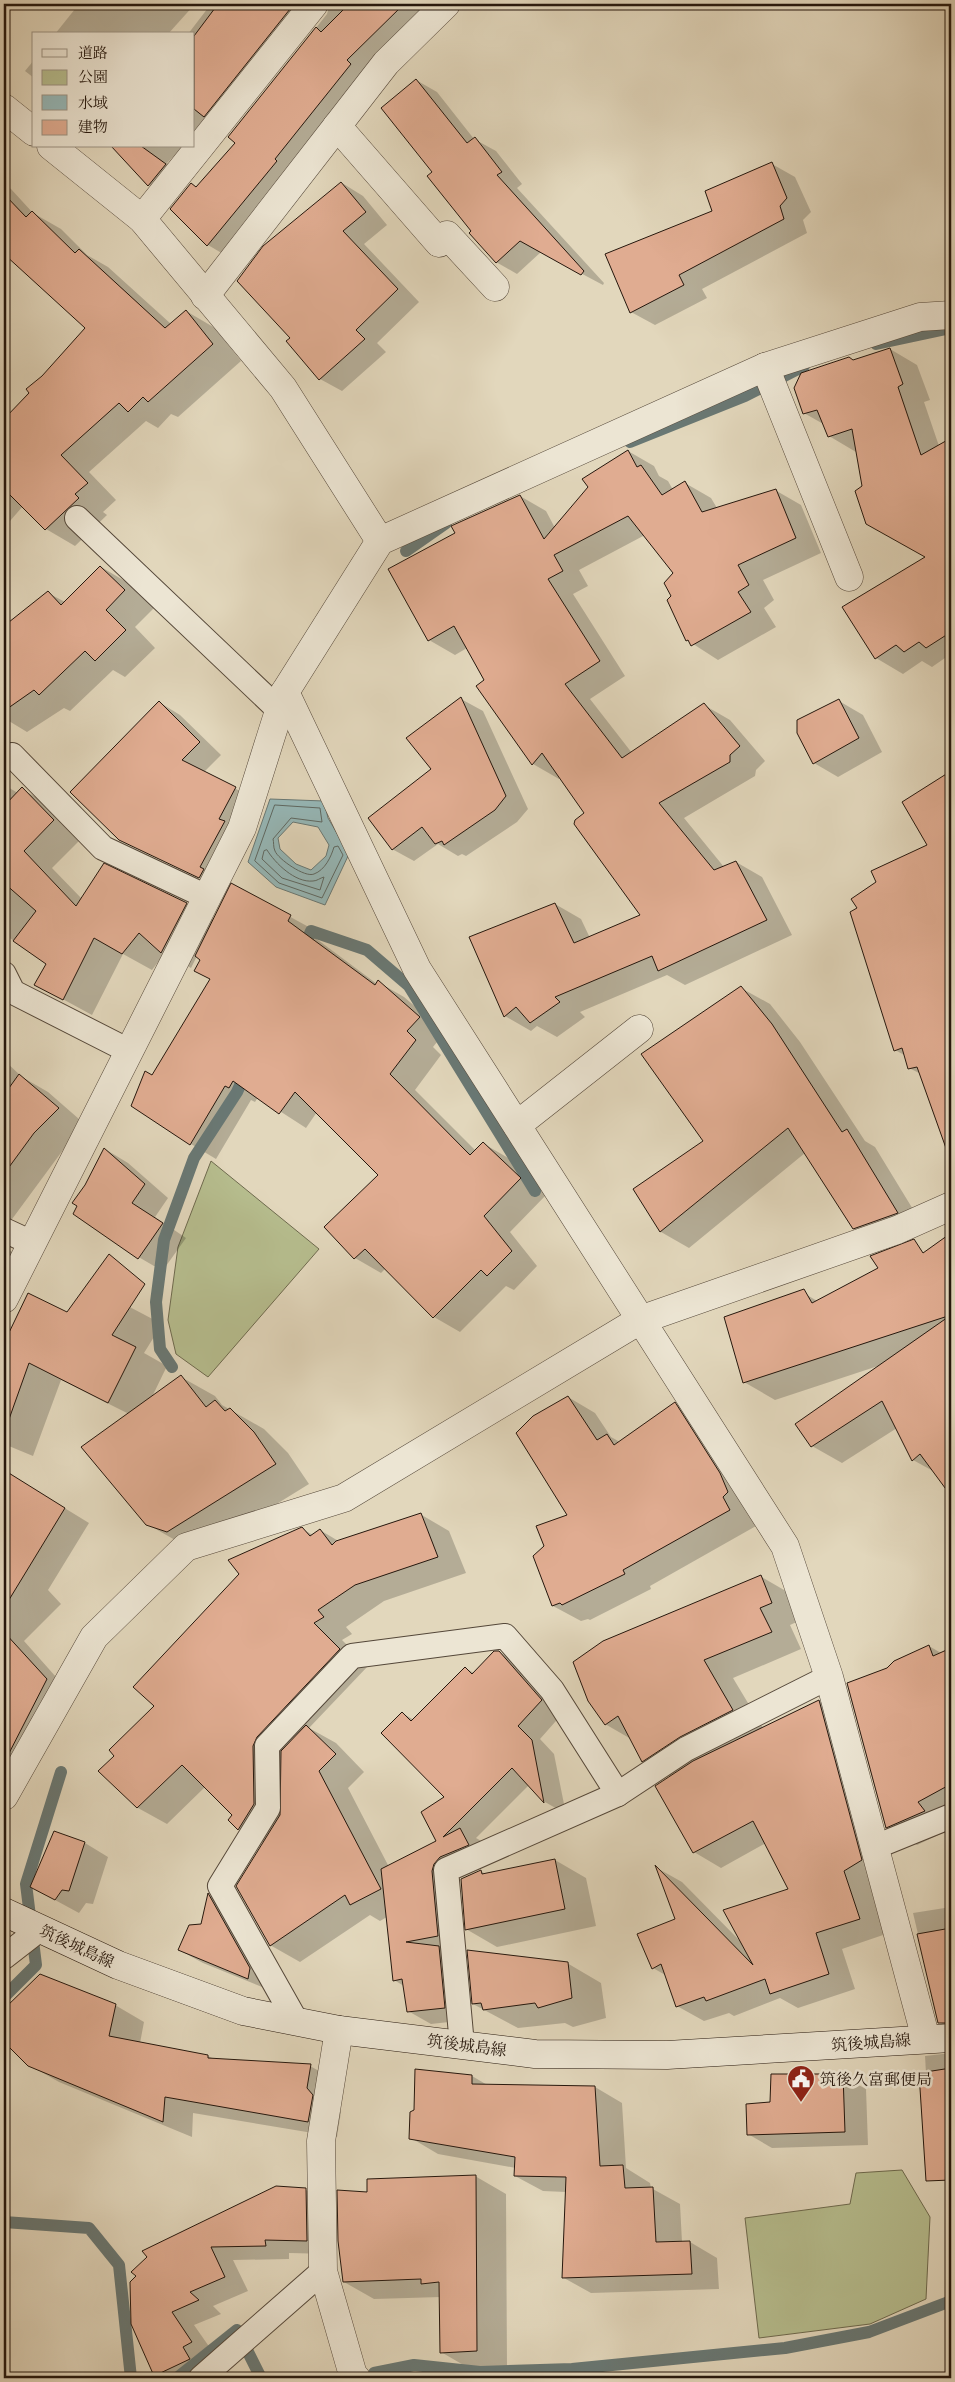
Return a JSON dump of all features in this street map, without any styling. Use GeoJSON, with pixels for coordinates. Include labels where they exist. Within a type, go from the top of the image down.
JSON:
{"type":"FeatureCollection","features":[{"type":"Feature","properties":{"kind":"street"},"geometry":{"type":"LineString","coordinates":[[142,220],[314,4]]}},
{"type":"Feature","properties":{"kind":"street"},"geometry":{"type":"LineString","coordinates":[[205,296],[386,62],[446,4]]}},
{"type":"Feature","properties":{"kind":"street"},"geometry":{"type":"LineString","coordinates":[[4,108],[32,130]]}},
{"type":"Feature","properties":{"kind":"street"},"geometry":{"type":"LineString","coordinates":[[337,126],[438,243],[447,235],[495,287]]}},
{"type":"Feature","properties":{"kind":"street"},"geometry":{"type":"LineString","coordinates":[[53,148],[142,220],[282,388],[380,541]]}},
{"type":"Feature","properties":{"kind":"street"},"geometry":{"type":"LineString","coordinates":[[4,1299],[242,828],[282,701],[380,541],[765,367],[920,318],[951,315]]}},
{"type":"Feature","properties":{"kind":"street"},"geometry":{"type":"LineString","coordinates":[[765,367],[849,576]]}},
{"type":"Feature","properties":{"kind":"street"},"geometry":{"type":"LineString","coordinates":[[282,701],[417,969],[785,1546],[829,1678],[875,1847],[939,2038]]}},
{"type":"Feature","properties":{"kind":"street"},"geometry":{"type":"LineString","coordinates":[[517,1125],[639,1029]]}},
{"type":"Feature","properties":{"kind":"street"},"geometry":{"type":"LineString","coordinates":[[4,1796],[94,1637],[186,1547],[344,1498],[640,1320],[897,1230],[951,1206]]}},
{"type":"Feature","properties":{"kind":"street","name":"筑後城島線"},"geometry":{"type":"LineString","coordinates":[[4,1912],[118,1965],[234,2008],[339,2030],[535,2054],[667,2054],[939,2038]]}},
{"type":"Feature","properties":{"kind":"street"},"geometry":{"type":"LineString","coordinates":[[339,2030],[321,2141],[323,2271],[352,2375],[356,2378]]}},
{"type":"Feature","properties":{"kind":"lane"},"geometry":{"type":"LineString","coordinates":[[77,518],[282,701]]}},
{"type":"Feature","properties":{"kind":"lane"},"geometry":{"type":"LineString","coordinates":[[12,754],[103,848],[207,897]]}},
{"type":"Feature","properties":{"kind":"lane"},"geometry":{"type":"LineString","coordinates":[[4,974],[13,992],[129,1052]]}},
{"type":"Feature","properties":{"kind":"lane"},"geometry":{"type":"LineString","coordinates":[[4,1230],[32,1243]]}},
{"type":"Feature","properties":{"kind":"lane"},"geometry":{"type":"LineString","coordinates":[[296,2021],[220,1886],[268,1808],[267,1746],[352,1656],[504,1636],[552,1690],[618,1794]]}},
{"type":"Feature","properties":{"kind":"lane"},"geometry":{"type":"LineString","coordinates":[[462,2044],[446,1870],[618,1794],[686,1749],[829,1678]]}},
{"type":"Feature","properties":{"kind":"lane"},"geometry":{"type":"LineString","coordinates":[[875,1847],[951,1816]]}},
{"type":"Feature","properties":{"kind":"lane"},"geometry":{"type":"LineString","coordinates":[[4,1957],[40,1929]]}},
{"type":"Feature","properties":{"kind":"lane"},"geometry":{"type":"LineString","coordinates":[[201,2378],[323,2271]]}},
{"type":"Feature","properties":{"kind":"green space"},"geometry":{"type":"Polygon","coordinates":[[[211,1161],[319,1249],[208,1377],[176,1354],[168,1320],[178,1247],[211,1161]]]}},
{"type":"Feature","properties":{"kind":"green space"},"geometry":{"type":"Polygon","coordinates":[[[902,2170],[930,2217],[926,2299],[870,2324],[759,2338],[745,2218],[850,2204],[856,2173],[902,2170]]]}},
{"type":"Feature","properties":{"kind":"water"},"geometry":{"type":"Polygon","coordinates":[[[270,799],[324,801],[328,818],[349,854],[325,905],[276,887],[248,862],[270,799]],[[293,822],[278,838],[280,849],[296,864],[311,870],[326,856],[329,845],[318,827],[293,822]]]}},
{"type":"Feature","properties":{"kind":"building"},"geometry":{"type":"Polygon","coordinates":[[[218,4],[294,4],[204,117],[195,110],[195,35],[218,4]]]}},
{"type":"Feature","properties":{"kind":"building"},"geometry":{"type":"Polygon","coordinates":[[[349,4],[404,4],[347,60],[351,64],[275,159],[277,161],[207,246],[170,209],[191,183],[196,187],[235,143],[228,137],[316,27],[321,32],[349,4]]]}},
{"type":"Feature","properties":{"kind":"building"},"geometry":{"type":"Polygon","coordinates":[[[416,79],[467,143],[475,137],[502,172],[497,175],[584,271],[581,275],[520,241],[496,263],[469,233],[471,231],[427,176],[432,172],[381,108],[416,79]]]}},
{"type":"Feature","properties":{"kind":"building"},"geometry":{"type":"Polygon","coordinates":[[[113,148],[144,148],[166,164],[148,186],[113,148]]]}},
{"type":"Feature","properties":{"kind":"building"},"geometry":{"type":"Polygon","coordinates":[[[772,162],[787,198],[780,206],[784,219],[679,275],[684,285],[630,313],[605,254],[712,211],[705,191],[772,162]]]}},
{"type":"Feature","properties":{"kind":"building"},"geometry":{"type":"Polygon","coordinates":[[[341,182],[366,212],[343,231],[398,289],[356,330],[365,339],[319,380],[286,341],[290,338],[237,281],[263,246],[341,182]]]}},
{"type":"Feature","properties":{"kind":"building"},"geometry":{"type":"Polygon","coordinates":[[[4,194],[26,217],[32,211],[75,253],[79,249],[165,328],[186,310],[213,344],[148,402],[143,397],[128,412],[119,403],[61,455],[88,483],[75,494],[79,498],[45,530],[4,489],[4,419],[29,393],[26,389],[42,376],[85,328],[4,254],[4,194]]]}},
{"type":"Feature","properties":{"kind":"building"},"geometry":{"type":"Polygon","coordinates":[[[890,348],[903,384],[898,387],[921,455],[951,438],[951,632],[926,648],[919,642],[904,652],[896,645],[875,659],[842,607],[925,557],[866,524],[855,491],[862,486],[852,429],[828,437],[817,410],[803,414],[794,388],[801,373],[849,357],[853,360],[890,348]]]}},
{"type":"Feature","properties":{"kind":"building"},"geometry":{"type":"Polygon","coordinates":[[[628,450],[637,467],[641,465],[662,495],[685,481],[702,512],[776,489],[796,538],[738,565],[749,585],[738,592],[751,612],[691,646],[688,640],[686,641],[667,600],[671,596],[664,583],[673,573],[628,516],[554,555],[563,571],[548,579],[600,661],[565,684],[622,758],[704,703],[740,746],[730,755],[730,762],[659,803],[714,870],[736,861],[767,920],[658,971],[652,956],[555,997],[560,1002],[530,1023],[516,1007],[504,1017],[469,937],[555,903],[574,943],[640,915],[574,824],[575,820],[584,813],[542,753],[532,765],[476,686],[484,680],[454,626],[428,641],[388,569],[455,533],[451,526],[520,495],[544,539],[588,487],[582,479],[628,450]]]}},
{"type":"Feature","properties":{"kind":"building"},"geometry":{"type":"Polygon","coordinates":[[[100,566],[125,590],[106,610],[126,630],[95,661],[85,651],[39,695],[34,690],[4,711],[4,626],[48,591],[61,605],[100,566]]]}},
{"type":"Feature","properties":{"kind":"building"},"geometry":{"type":"Polygon","coordinates":[[[461,697],[506,796],[495,810],[444,845],[442,841],[435,844],[422,827],[392,850],[368,818],[431,769],[406,738],[461,697]]]}},
{"type":"Feature","properties":{"kind":"building"},"geometry":{"type":"Polygon","coordinates":[[[839,699],[859,738],[813,764],[797,733],[797,720],[839,699]]]}},
{"type":"Feature","properties":{"kind":"building"},"geometry":{"type":"Polygon","coordinates":[[[159,701],[200,742],[182,760],[236,787],[219,819],[225,821],[200,867],[204,869],[199,878],[119,840],[70,792],[159,701]]]}},
{"type":"Feature","properties":{"kind":"building"},"geometry":{"type":"Polygon","coordinates":[[[951,771],[951,1150],[947,1151],[917,1067],[908,1069],[902,1048],[894,1051],[850,912],[857,908],[851,899],[876,882],[871,871],[927,845],[902,802],[951,771]]]}},
{"type":"Feature","properties":{"kind":"building"},"geometry":{"type":"Polygon","coordinates":[[[22,787],[54,820],[24,851],[76,906],[104,863],[187,903],[161,953],[139,933],[122,954],[94,938],[63,1000],[34,985],[46,964],[13,941],[36,911],[4,883],[4,806],[22,787]]]}},
{"type":"Feature","properties":{"kind":"building"},"geometry":{"type":"Polygon","coordinates":[[[231,883],[291,915],[288,921],[375,985],[378,980],[420,1017],[407,1031],[416,1040],[390,1074],[470,1155],[483,1142],[521,1178],[484,1216],[512,1251],[487,1276],[481,1270],[433,1318],[365,1249],[354,1259],[324,1227],[378,1175],[295,1092],[279,1114],[233,1081],[229,1088],[225,1086],[190,1145],[131,1106],[145,1071],[152,1075],[210,979],[194,971],[200,960],[195,956],[231,883]]]}},
{"type":"Feature","properties":{"kind":"building"},"geometry":{"type":"Polygon","coordinates":[[[741,986],[772,1024],[842,1132],[847,1129],[898,1213],[853,1229],[788,1128],[660,1232],[633,1189],[703,1141],[641,1054],[741,986]]]}},
{"type":"Feature","properties":{"kind":"building"},"geometry":{"type":"Polygon","coordinates":[[[19,1074],[59,1108],[34,1133],[4,1174],[4,1095],[19,1074]]]}},
{"type":"Feature","properties":{"kind":"building"},"geometry":{"type":"Polygon","coordinates":[[[104,1148],[145,1184],[132,1203],[163,1223],[138,1259],[73,1214],[77,1206],[72,1203],[85,1185],[104,1148]]]}},
{"type":"Feature","properties":{"kind":"building"},"geometry":{"type":"Polygon","coordinates":[[[951,1233],[951,1315],[743,1383],[724,1317],[804,1289],[812,1303],[878,1268],[870,1256],[914,1239],[923,1253],[951,1233]]]}},
{"type":"Feature","properties":{"kind":"building"},"geometry":{"type":"Polygon","coordinates":[[[109,1254],[145,1284],[112,1335],[136,1347],[108,1403],[29,1363],[8,1422],[4,1422],[4,1343],[28,1293],[67,1312],[109,1254]]]}},
{"type":"Feature","properties":{"kind":"building"},"geometry":{"type":"Polygon","coordinates":[[[951,1315],[951,1496],[920,1454],[912,1461],[882,1401],[811,1447],[795,1424],[951,1315]]]}},
{"type":"Feature","properties":{"kind":"building"},"geometry":{"type":"Polygon","coordinates":[[[181,1375],[206,1407],[215,1400],[225,1411],[230,1408],[254,1432],[276,1464],[167,1532],[146,1525],[81,1447],[181,1375]]]}},
{"type":"Feature","properties":{"kind":"building"},"geometry":{"type":"Polygon","coordinates":[[[568,1396],[597,1440],[607,1434],[614,1445],[675,1402],[720,1473],[728,1492],[723,1497],[730,1510],[623,1570],[625,1574],[562,1605],[560,1603],[552,1606],[533,1556],[544,1546],[536,1526],[567,1515],[516,1433],[533,1416],[568,1396]]]}},
{"type":"Feature","properties":{"kind":"building"},"geometry":{"type":"Polygon","coordinates":[[[4,1470],[65,1508],[4,1608],[4,1470]]]}},
{"type":"Feature","properties":{"kind":"building"},"geometry":{"type":"Polygon","coordinates":[[[421,1513],[438,1557],[355,1585],[318,1610],[324,1617],[314,1623],[340,1649],[257,1737],[253,1746],[254,1804],[238,1830],[228,1820],[232,1815],[182,1765],[137,1808],[98,1771],[114,1756],[109,1750],[154,1706],[133,1687],[239,1574],[228,1560],[302,1527],[310,1536],[320,1529],[332,1545],[336,1541],[421,1513]]]}},
{"type":"Feature","properties":{"kind":"building"},"geometry":{"type":"Polygon","coordinates":[[[761,1575],[772,1603],[760,1608],[772,1632],[704,1660],[733,1710],[680,1737],[642,1762],[618,1716],[605,1725],[588,1701],[573,1662],[603,1641],[761,1575]]]}},
{"type":"Feature","properties":{"kind":"building"},"geometry":{"type":"Polygon","coordinates":[[[4,1632],[47,1679],[4,1763],[4,1632]]]}},
{"type":"Feature","properties":{"kind":"building"},"geometry":{"type":"Polygon","coordinates":[[[929,1645],[933,1656],[951,1648],[951,1784],[918,1802],[925,1811],[886,1828],[847,1683],[887,1668],[894,1661],[929,1645]]]}},
{"type":"Feature","properties":{"kind":"building"},"geometry":{"type":"Polygon","coordinates":[[[494,1651],[499,1651],[542,1700],[518,1726],[532,1740],[544,1803],[512,1768],[443,1837],[460,1828],[469,1845],[440,1857],[434,1864],[432,1871],[438,1936],[406,1942],[439,1946],[445,2008],[407,2012],[402,1979],[393,1981],[381,1869],[436,1841],[421,1812],[444,1797],[381,1733],[402,1712],[411,1721],[465,1667],[472,1674],[494,1651]]]}},
{"type":"Feature","properties":{"kind":"building"},"geometry":{"type":"Polygon","coordinates":[[[819,1700],[862,1860],[844,1871],[860,1919],[816,1933],[829,1974],[770,1994],[765,1979],[706,2001],[704,1997],[676,2007],[661,1964],[652,1969],[637,1934],[675,1919],[655,1865],[753,1965],[723,1910],[788,1889],[753,1821],[693,1853],[655,1786],[693,1761],[819,1700]]]}},
{"type":"Feature","properties":{"kind":"building"},"geometry":{"type":"Polygon","coordinates":[[[306,1725],[336,1754],[319,1771],[381,1889],[350,1905],[345,1895],[270,1946],[236,1886],[280,1815],[281,1751],[306,1725]]]}},
{"type":"Feature","properties":{"kind":"building"},"geometry":{"type":"Polygon","coordinates":[[[54,1831],[85,1842],[69,1891],[62,1890],[55,1900],[30,1887],[54,1831]]]}},
{"type":"Feature","properties":{"kind":"building"},"geometry":{"type":"Polygon","coordinates":[[[555,1859],[565,1909],[465,1930],[461,1879],[481,1870],[482,1874],[555,1859]]]}},
{"type":"Feature","properties":{"kind":"building"},"geometry":{"type":"Polygon","coordinates":[[[208,1893],[250,1968],[248,1979],[178,1950],[189,1925],[201,1924],[208,1893]]]}},
{"type":"Feature","properties":{"kind":"building"},"geometry":{"type":"Polygon","coordinates":[[[951,1928],[951,2023],[938,2023],[917,1934],[951,1928]]]}},
{"type":"Feature","properties":{"kind":"building"},"geometry":{"type":"Polygon","coordinates":[[[467,1950],[568,1962],[572,1998],[538,2008],[535,2003],[483,2010],[481,2003],[472,2004],[467,1950]]]}},
{"type":"Feature","properties":{"kind":"building"},"geometry":{"type":"Polygon","coordinates":[[[40,1974],[116,2004],[109,2036],[208,2055],[208,2058],[311,2064],[307,2088],[313,2095],[308,2122],[165,2097],[163,2122],[28,2066],[4,2042],[4,2009],[40,1974]]]}},
{"type":"Feature","properties":{"kind":"building"},"geometry":{"type":"Polygon","coordinates":[[[951,2068],[951,2180],[926,2181],[919,2073],[951,2068]]]}},
{"type":"Feature","properties":{"kind":"building"},"geometry":{"type":"Polygon","coordinates":[[[415,2069],[472,2075],[472,2084],[595,2086],[600,2166],[623,2165],[625,2188],[653,2187],[656,2242],[690,2241],[692,2274],[562,2278],[566,2177],[514,2176],[515,2157],[409,2139],[410,2112],[414,2110],[415,2069]]]}},
{"type":"Feature","properties":{"kind":"building","name":"筑後久富郵便局"},"geometry":{"type":"Polygon","coordinates":[[[771,2074],[843,2074],[845,2132],[747,2135],[746,2104],[770,2102],[771,2074]]]}},
{"type":"Feature","properties":{"kind":"building"},"geometry":{"type":"Polygon","coordinates":[[[476,2175],[477,2351],[440,2353],[439,2282],[421,2284],[421,2279],[343,2282],[338,2241],[337,2190],[367,2192],[367,2179],[476,2175]]]}},
{"type":"Feature","properties":{"kind":"building"},"geometry":{"type":"Polygon","coordinates":[[[276,2186],[306,2188],[307,2241],[265,2240],[266,2246],[211,2247],[225,2277],[190,2292],[199,2300],[172,2312],[192,2342],[183,2347],[190,2359],[154,2376],[131,2324],[130,2282],[136,2276],[131,2272],[147,2257],[142,2251],[276,2186]]]}},
{"type":"Feature","properties":{"kind":"waterway"},"geometry":{"type":"LineString","coordinates":[[876,344],[951,328]]}},
{"type":"Feature","properties":{"kind":"waterway"},"geometry":{"type":"LineString","coordinates":[[630,442],[745,396],[804,366]]}},
{"type":"Feature","properties":{"kind":"waterway"},"geometry":{"type":"LineString","coordinates":[[406,551],[446,523]]}},
{"type":"Feature","properties":{"kind":"waterway"},"geometry":{"type":"LineString","coordinates":[[302,952],[311,931],[367,950],[409,986],[535,1191]]}},
{"type":"Feature","properties":{"kind":"waterway"},"geometry":{"type":"LineString","coordinates":[[172,1367],[160,1349],[156,1302],[164,1240],[194,1158],[237,1092],[246,1072]]}},
{"type":"Feature","properties":{"kind":"waterway"},"geometry":{"type":"LineString","coordinates":[[4,1997],[36,1965],[26,1884],[61,1772]]}},
{"type":"Feature","properties":{"kind":"waterway"},"geometry":{"type":"LineString","coordinates":[[4,2222],[89,2228],[119,2265],[131,2378]]}},
{"type":"Feature","properties":{"kind":"waterway"},"geometry":{"type":"LineString","coordinates":[[374,2373],[414,2365],[480,2372],[572,2369],[785,2348],[869,2332],[951,2301]]}},
{"type":"Feature","properties":{"kind":"waterway"},"geometry":{"type":"LineString","coordinates":[[177,2378],[237,2330],[261,2378]]}},
{"type":"Feature","properties":{"kind":"place","name":"筑後久富郵便局"},"geometry":{"type":"Point","coordinates":[801,2103]}}]}
